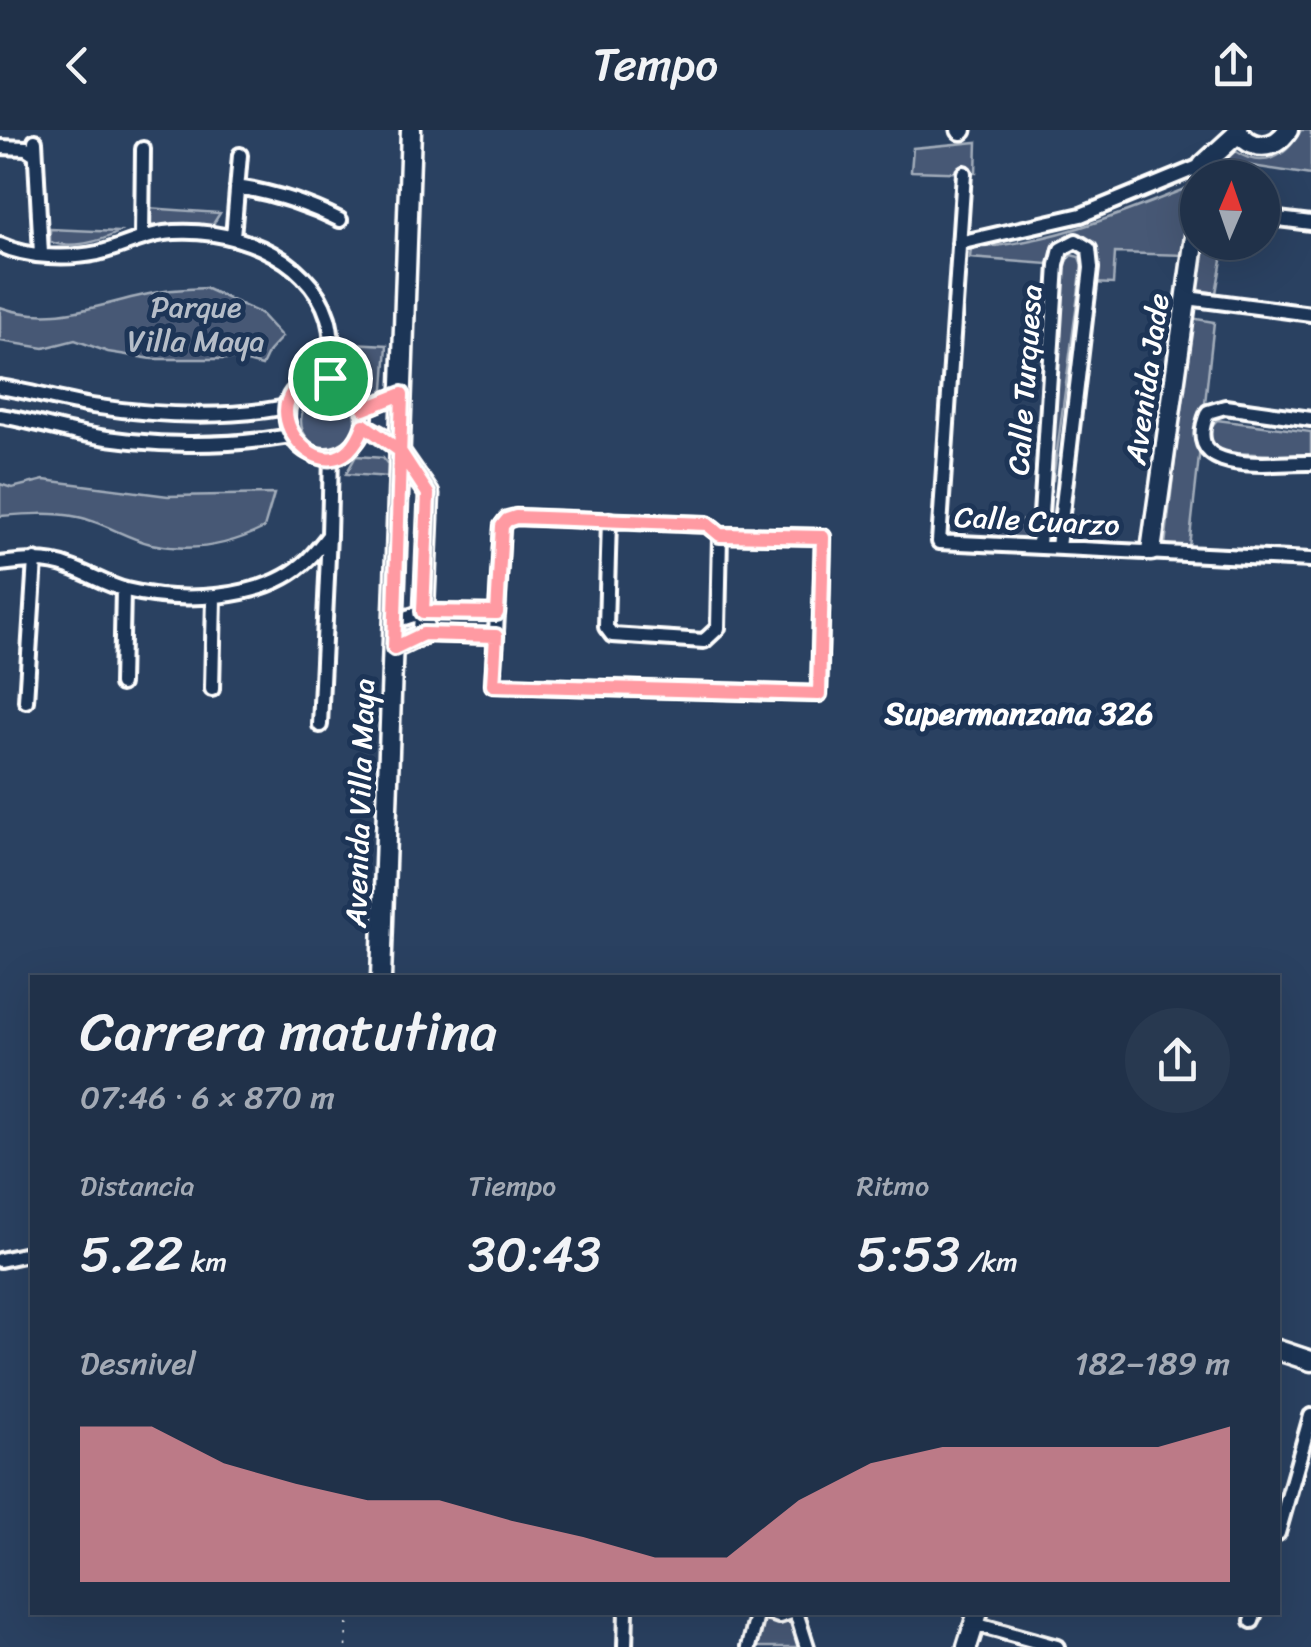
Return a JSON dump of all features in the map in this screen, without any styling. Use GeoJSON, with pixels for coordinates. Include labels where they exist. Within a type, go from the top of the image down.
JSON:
{"type":"FeatureCollection","features":[{"type":"Feature","properties":{"kind":"main road","name":"Avenida Villa Maya"},"geometry":{"type":"LineString","coordinates":[[381,975],[411,130]]}},
{"type":"Feature","properties":{"kind":"main road"},"geometry":{"type":"LineString","coordinates":[[1212,160],[1238,131],[1251,144],[1260,146],[1278,142],[1288,130]]}},
{"type":"Feature","properties":{"kind":"main road","name":"Avenida Jade"},"geometry":{"type":"LineString","coordinates":[[1150,552],[1192,260]]}},
{"type":"Feature","properties":{"kind":"main road"},"geometry":{"type":"LineString","coordinates":[[394,648],[423,634],[428,494],[400,451]]}},
{"type":"Feature","properties":{"kind":"main road"},"geometry":{"type":"LineString","coordinates":[[1280,1351],[1311,1361]]}},
{"type":"Feature","properties":{"kind":"main road"},"geometry":{"type":"LineString","coordinates":[[967,1647],[976,1618]]}},
{"type":"Feature","properties":{"kind":"street"},"geometry":{"type":"LineString","coordinates":[[0,148],[35,148],[41,254]]}},
{"type":"Feature","properties":{"kind":"street"},"geometry":{"type":"LineString","coordinates":[[142,237],[143,149]]}},
{"type":"Feature","properties":{"kind":"street"},"geometry":{"type":"LineString","coordinates":[[233,238],[240,155]]}},
{"type":"Feature","properties":{"kind":"street","name":"Calle Cuarzo"},"geometry":{"type":"LineString","coordinates":[[964,173],[939,542],[1311,560]]}},
{"type":"Feature","properties":{"kind":"street"},"geometry":{"type":"LineString","coordinates":[[960,243],[1081,215],[1180,179]]}},
{"type":"Feature","properties":{"kind":"street"},"geometry":{"type":"LineString","coordinates":[[237,188],[270,192],[340,220]]}},
{"type":"Feature","properties":{"kind":"street"},"geometry":{"type":"LineString","coordinates":[[1280,219],[1311,223]]}},
{"type":"Feature","properties":{"kind":"street"},"geometry":{"type":"LineString","coordinates":[[0,245],[67,257],[100,252],[142,237],[185,231],[233,238],[270,252],[314,290],[327,313],[332,337],[330,378]]}},
{"type":"Feature","properties":{"kind":"street","name":"Calle Turquesa"},"geometry":{"type":"LineString","coordinates":[[1040,546],[1057,265],[1061,250],[1076,241],[1088,248],[1091,268],[1058,546]]}},
{"type":"Feature","properties":{"kind":"street"},"geometry":{"type":"LineString","coordinates":[[1187,298],[1311,314]]}},
{"type":"Feature","properties":{"kind":"street"},"geometry":{"type":"LineString","coordinates":[[330,378],[352,388],[364,409],[364,425],[352,446],[331,456],[308,452],[287,427],[292,397],[308,382],[330,378]]}},
{"type":"Feature","properties":{"kind":"street"},"geometry":{"type":"LineString","coordinates":[[0,387],[90,406],[174,415],[254,414],[288,408]]}},
{"type":"Feature","properties":{"kind":"street"},"geometry":{"type":"LineString","coordinates":[[30,420],[35,393]]}},
{"type":"Feature","properties":{"kind":"street"},"geometry":{"type":"LineString","coordinates":[[364,409],[402,394]]}},
{"type":"Feature","properties":{"kind":"street"},"geometry":{"type":"LineString","coordinates":[[1311,419],[1224,408],[1208,412],[1200,431],[1205,450],[1220,461],[1311,463]]}},
{"type":"Feature","properties":{"kind":"street"},"geometry":{"type":"LineString","coordinates":[[0,416],[84,434],[172,443],[254,442],[291,436]]}},
{"type":"Feature","properties":{"kind":"street"},"geometry":{"type":"LineString","coordinates":[[364,425],[400,451]]}},
{"type":"Feature","properties":{"kind":"street"},"geometry":{"type":"LineString","coordinates":[[320,725],[331,456]]}},
{"type":"Feature","properties":{"kind":"street"},"geometry":{"type":"LineString","coordinates":[[516,517],[610,520],[707,524],[720,535],[823,537],[819,694],[493,685],[502,526],[516,517]]}},
{"type":"Feature","properties":{"kind":"street"},"geometry":{"type":"LineString","coordinates":[[610,520],[606,626],[612,635],[622,638],[704,641],[712,636],[718,628],[720,535]]}},
{"type":"Feature","properties":{"kind":"street"},"geometry":{"type":"LineString","coordinates":[[0,564],[35,560],[64,565],[122,589],[168,597],[214,597],[277,580],[303,564],[330,535]]}},
{"type":"Feature","properties":{"kind":"street"},"geometry":{"type":"LineString","coordinates":[[26,702],[35,560]]}},
{"type":"Feature","properties":{"kind":"street"},"geometry":{"type":"LineString","coordinates":[[121,684],[122,589]]}},
{"type":"Feature","properties":{"kind":"street"},"geometry":{"type":"LineString","coordinates":[[212,689],[214,597]]}},
{"type":"Feature","properties":{"kind":"street"},"geometry":{"type":"LineString","coordinates":[[395,621],[423,612],[497,613]]}},
{"type":"Feature","properties":{"kind":"street"},"geometry":{"type":"LineString","coordinates":[[423,634],[496,636]]}},
{"type":"Feature","properties":{"kind":"street"},"geometry":{"type":"LineString","coordinates":[[0,1260],[30,1254]]}},
{"type":"Feature","properties":{"kind":"street"},"geometry":{"type":"LineString","coordinates":[[1280,1526],[1311,1416]]}},
{"type":"Feature","properties":{"kind":"street"},"geometry":{"type":"LineString","coordinates":[[625,1647],[626,1615]]}},
{"type":"Feature","properties":{"kind":"street"},"geometry":{"type":"LineString","coordinates":[[750,1647],[757,1615]]}},
{"type":"Feature","properties":{"kind":"street"},"geometry":{"type":"LineString","coordinates":[[795,1615],[807,1647]]}},
{"type":"Feature","properties":{"kind":"street"},"geometry":{"type":"LineString","coordinates":[[976,1618],[1057,1647]]}},
{"type":"Feature","properties":{"kind":"path"},"geometry":{"type":"LineString","coordinates":[[346,1647],[348,1615]]}},
{"type":"Feature","properties":{"kind":"green space"},"geometry":{"type":"Polygon","coordinates":[[[1301,130],[1311,130],[1311,175],[1280,170],[1280,160],[1264,160],[1281,154],[1301,130]]]}},
{"type":"Feature","properties":{"kind":"green space"},"geometry":{"type":"Polygon","coordinates":[[[977,142],[976,173],[911,171],[913,148],[977,142]]]}},
{"type":"Feature","properties":{"kind":"green space"},"geometry":{"type":"Polygon","coordinates":[[[1235,151],[1255,160],[1226,160],[1235,151]]]}},
{"type":"Feature","properties":{"kind":"green space"},"geometry":{"type":"Polygon","coordinates":[[[1180,191],[1180,255],[1115,253],[1113,284],[1092,283],[1079,239],[1056,247],[1048,264],[970,258],[971,248],[1028,241],[1111,217],[1180,191]]]}},
{"type":"Feature","properties":{"kind":"green space"},"geometry":{"type":"Polygon","coordinates":[[[147,208],[220,213],[212,226],[147,225],[147,208]]]}},
{"type":"Feature","properties":{"kind":"green space"},"geometry":{"type":"Polygon","coordinates":[[[50,229],[119,232],[67,245],[50,242],[50,229]]]}},
{"type":"Feature","properties":{"kind":"green space"},"geometry":{"type":"Polygon","coordinates":[[[1071,255],[1079,257],[1082,265],[1053,481],[1050,473],[1065,265],[1071,255]]]}},
{"type":"Feature","properties":{"kind":"green space"},"geometry":{"type":"Polygon","coordinates":[[[1198,260],[1222,260],[1216,293],[1194,289],[1198,260]]]}},
{"type":"Feature","properties":{"kind":"green space","name":"Parque Villa Maya"},"geometry":{"type":"Polygon","coordinates":[[[205,288],[260,313],[282,337],[262,366],[236,359],[152,359],[108,352],[75,340],[44,348],[0,341],[0,307],[22,313],[63,313],[165,291],[205,288]]]}},
{"type":"Feature","properties":{"kind":"green space"},"geometry":{"type":"Polygon","coordinates":[[[1191,318],[1214,322],[1189,547],[1165,546],[1191,318]]]}},
{"type":"Feature","properties":{"kind":"green space"},"geometry":{"type":"Polygon","coordinates":[[[351,343],[387,345],[384,389],[376,399],[353,376],[351,343]]]}},
{"type":"Feature","properties":{"kind":"green space"},"geometry":{"type":"Polygon","coordinates":[[[328,394],[347,402],[355,421],[347,440],[328,448],[309,440],[301,421],[309,402],[328,394]]]}},
{"type":"Feature","properties":{"kind":"green space"},"geometry":{"type":"Polygon","coordinates":[[[1217,420],[1311,432],[1311,457],[1217,452],[1209,444],[1208,430],[1217,420]]]}},
{"type":"Feature","properties":{"kind":"green space"},"geometry":{"type":"Polygon","coordinates":[[[356,456],[383,458],[389,466],[389,477],[346,474],[356,456]]]}},
{"type":"Feature","properties":{"kind":"green space"},"geometry":{"type":"Polygon","coordinates":[[[44,480],[168,496],[274,494],[264,528],[223,543],[181,548],[142,541],[78,517],[0,516],[0,484],[12,488],[44,480]]]}},
{"type":"Feature","properties":{"kind":"green space"},"geometry":{"type":"Polygon","coordinates":[[[993,519],[1028,521],[1027,540],[992,538],[993,519]]]}},
{"type":"Feature","properties":{"kind":"green space"},"geometry":{"type":"Polygon","coordinates":[[[754,1615],[802,1615],[801,1647],[755,1647],[754,1615]]]}},
{"type":"Feature","properties":{"kind":"district","name":"Supermanzana 326"},"geometry":{"type":"Point","coordinates":[1019,713]}},
{"type":"Feature","properties":{"kind":"route"},"geometry":{"type":"LineString","coordinates":[[330,378],[299,388],[288,408],[287,427],[298,446],[319,456],[331,456],[352,446],[364,425],[400,451],[426,486],[423,612],[497,613],[502,526],[516,517],[707,524],[720,535],[823,537],[819,694],[493,685],[496,636],[423,634],[394,648],[400,451],[402,394],[364,409],[352,388],[330,378]]}}]}
